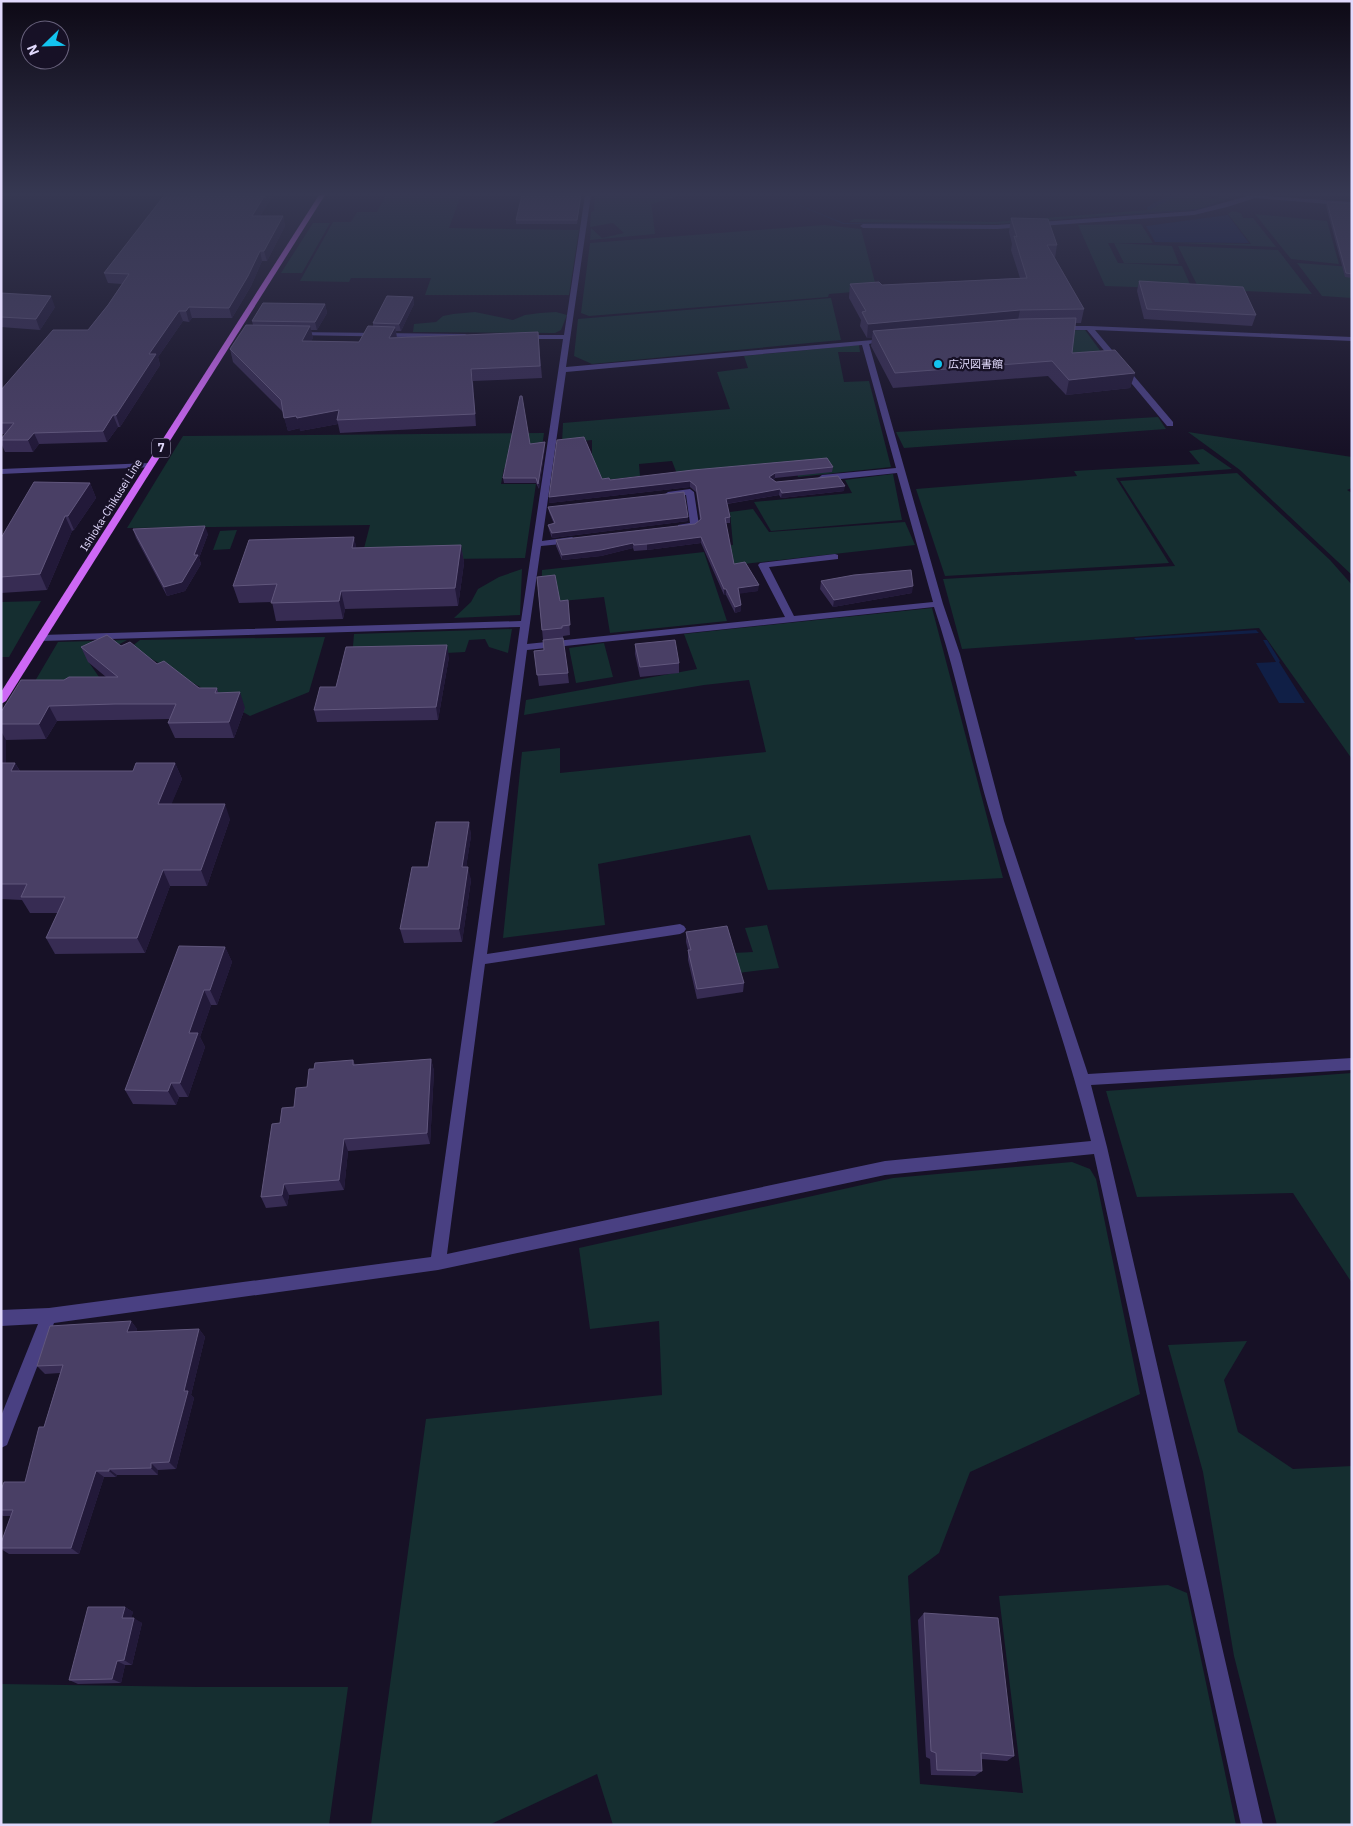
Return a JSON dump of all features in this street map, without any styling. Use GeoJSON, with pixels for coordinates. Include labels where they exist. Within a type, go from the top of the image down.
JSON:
{"type":"FeatureCollection","features":[{"type":"Feature","properties":{"kind":"main road","name":"Ishioka-Chikusei Line"},"geometry":{"type":"LineString","coordinates":[[1,701],[6,686],[41,638],[268,280]]}},
{"type":"Feature","properties":{"kind":"street"},"geometry":{"type":"LineString","coordinates":[[438,1263],[542,508],[575,280]]}},
{"type":"Feature","properties":{"kind":"street"},"geometry":{"type":"LineString","coordinates":[[1053,328],[1352,339]]}},
{"type":"Feature","properties":{"kind":"street"},"geometry":{"type":"LineString","coordinates":[[1089,328],[1170,424]]}},
{"type":"Feature","properties":{"kind":"street"},"geometry":{"type":"LineString","coordinates":[[234,333],[245,333]]}},
{"type":"Feature","properties":{"kind":"street"},"geometry":{"type":"LineString","coordinates":[[284,333],[470,336]]}},
{"type":"Feature","properties":{"kind":"street"},"geometry":{"type":"LineString","coordinates":[[518,337],[567,337]]}},
{"type":"Feature","properties":{"kind":"street"},"geometry":{"type":"LineString","coordinates":[[562,370],[884,341]]}},
{"type":"Feature","properties":{"kind":"street"},"geometry":{"type":"LineString","coordinates":[[865,343],[938,604],[955,654],[998,821],[1082,1080],[1100,1147],[1252,1825]]}},
{"type":"Feature","properties":{"kind":"street"},"geometry":{"type":"LineString","coordinates":[[1,472],[150,465]]}},
{"type":"Feature","properties":{"kind":"street"},"geometry":{"type":"LineString","coordinates":[[814,479],[900,470]]}},
{"type":"Feature","properties":{"kind":"street"},"geometry":{"type":"LineString","coordinates":[[661,496],[690,492],[695,525],[676,527]]}},
{"type":"Feature","properties":{"kind":"street"},"geometry":{"type":"LineString","coordinates":[[542,508],[552,507]]}},
{"type":"Feature","properties":{"kind":"street"},"geometry":{"type":"LineString","coordinates":[[537,544],[586,538]]}},
{"type":"Feature","properties":{"kind":"street"},"geometry":{"type":"LineString","coordinates":[[792,619],[763,565],[835,557]]}},
{"type":"Feature","properties":{"kind":"street"},"geometry":{"type":"LineString","coordinates":[[523,647],[938,604]]}},
{"type":"Feature","properties":{"kind":"street"},"geometry":{"type":"LineString","coordinates":[[41,638],[526,624]]}},
{"type":"Feature","properties":{"kind":"street"},"geometry":{"type":"LineString","coordinates":[[480,960],[680,929]]}},
{"type":"Feature","properties":{"kind":"street"},"geometry":{"type":"LineString","coordinates":[[1082,1080],[1352,1064]]}},
{"type":"Feature","properties":{"kind":"street"},"geometry":{"type":"LineString","coordinates":[[1,1318],[49,1316],[438,1263],[885,1168],[1100,1147]]}},
{"type":"Feature","properties":{"kind":"street"},"geometry":{"type":"LineString","coordinates":[[1,1439],[49,1316]]}},
{"type":"Feature","properties":{"kind":"green space"},"geometry":{"type":"Polygon","coordinates":[[[300,280],[350,280],[349,282],[300,280]]]}},
{"type":"Feature","properties":{"kind":"green space"},"geometry":{"type":"Polygon","coordinates":[[[430,280],[571,280],[569,295],[425,295],[430,280]]]}},
{"type":"Feature","properties":{"kind":"green space"},"geometry":{"type":"Polygon","coordinates":[[[585,280],[874,280],[877,290],[829,294],[828,297],[589,316],[581,313],[585,280]]]}},
{"type":"Feature","properties":{"kind":"green space"},"geometry":{"type":"Polygon","coordinates":[[[1102,280],[1188,280],[1192,289],[1105,286],[1102,280]]]}},
{"type":"Feature","properties":{"kind":"green space"},"geometry":{"type":"Polygon","coordinates":[[[1195,280],[1301,280],[1312,294],[1199,289],[1195,280]]]}},
{"type":"Feature","properties":{"kind":"green space"},"geometry":{"type":"Polygon","coordinates":[[[1310,280],[1352,280],[1352,298],[1322,296],[1310,280]]]}},
{"type":"Feature","properties":{"kind":"green space"},"geometry":{"type":"Polygon","coordinates":[[[831,298],[841,340],[592,364],[574,356],[578,319],[831,298]]]}},
{"type":"Feature","properties":{"kind":"green space"},"geometry":{"type":"Polygon","coordinates":[[[475,312],[513,320],[525,315],[540,313],[556,312],[567,315],[561,330],[555,333],[413,332],[414,324],[436,322],[443,316],[453,314],[475,312]]]}},
{"type":"Feature","properties":{"kind":"green space"},"geometry":{"type":"Polygon","coordinates":[[[1085,330],[1110,364],[1045,367],[1052,331],[1085,330]]]}},
{"type":"Feature","properties":{"kind":"green space"},"geometry":{"type":"Polygon","coordinates":[[[859,345],[860,352],[838,352],[844,382],[869,381],[891,467],[798,477],[794,464],[677,474],[672,461],[639,464],[640,476],[554,486],[592,460],[592,440],[562,443],[563,423],[730,409],[717,372],[748,368],[744,356],[859,345]]]}},
{"type":"Feature","properties":{"kind":"green space"},"geometry":{"type":"Polygon","coordinates":[[[1158,417],[1166,429],[904,448],[896,432],[1158,417]]]}},
{"type":"Feature","properties":{"kind":"green space"},"geometry":{"type":"Polygon","coordinates":[[[1188,432],[1352,457],[1352,488],[1347,490],[1352,493],[1352,575],[1240,470],[1188,432]]]}},
{"type":"Feature","properties":{"kind":"green space"},"geometry":{"type":"Polygon","coordinates":[[[544,433],[539,468],[504,468],[501,484],[536,484],[525,558],[361,560],[370,525],[127,528],[183,436],[544,433]]]}},
{"type":"Feature","properties":{"kind":"green space"},"geometry":{"type":"Polygon","coordinates":[[[1203,449],[1232,469],[1116,478],[1169,563],[945,576],[916,489],[1077,476],[1074,471],[1200,464],[1189,451],[1203,449]]]}},
{"type":"Feature","properties":{"kind":"green space"},"geometry":{"type":"Polygon","coordinates":[[[1237,473],[1330,560],[1352,585],[1352,759],[1259,628],[962,649],[943,579],[1175,566],[1120,481],[1237,473]]]}},
{"type":"Feature","properties":{"kind":"green space"},"geometry":{"type":"Polygon","coordinates":[[[893,474],[902,520],[771,531],[754,502],[852,493],[845,480],[893,474]]]}},
{"type":"Feature","properties":{"kind":"green space"},"geometry":{"type":"Polygon","coordinates":[[[753,509],[769,532],[905,522],[915,545],[716,567],[708,548],[733,545],[730,512],[753,509]]]}},
{"type":"Feature","properties":{"kind":"green space"},"geometry":{"type":"Polygon","coordinates":[[[237,530],[230,549],[213,550],[220,531],[237,530]]]}},
{"type":"Feature","properties":{"kind":"green space"},"geometry":{"type":"Polygon","coordinates":[[[704,552],[727,621],[610,633],[604,597],[541,603],[542,570],[704,552]]]}},
{"type":"Feature","properties":{"kind":"green space"},"geometry":{"type":"Polygon","coordinates":[[[522,569],[520,615],[454,618],[471,602],[478,589],[499,577],[522,569]]]}},
{"type":"Feature","properties":{"kind":"green space"},"geometry":{"type":"Polygon","coordinates":[[[41,601],[9,657],[1,657],[1,602],[41,601]]]}},
{"type":"Feature","properties":{"kind":"green space"},"geometry":{"type":"Polygon","coordinates":[[[932,608],[1003,878],[768,890],[750,835],[598,864],[605,925],[503,938],[522,752],[560,748],[560,773],[766,752],[749,680],[704,685],[524,715],[526,700],[697,669],[684,634],[932,608]]]}},
{"type":"Feature","properties":{"kind":"green space"},"geometry":{"type":"Polygon","coordinates":[[[512,629],[508,653],[489,647],[485,639],[469,640],[465,652],[352,658],[354,634],[512,629]]]}},
{"type":"Feature","properties":{"kind":"green space"},"geometry":{"type":"Polygon","coordinates":[[[325,637],[309,692],[250,716],[131,647],[140,640],[325,637]]]}},
{"type":"Feature","properties":{"kind":"green space"},"geometry":{"type":"Polygon","coordinates":[[[127,640],[88,661],[99,677],[28,693],[58,642],[127,640]]]}},
{"type":"Feature","properties":{"kind":"green space"},"geometry":{"type":"Polygon","coordinates":[[[604,643],[613,677],[576,683],[569,648],[604,643]]]}},
{"type":"Feature","properties":{"kind":"green space"},"geometry":{"type":"Polygon","coordinates":[[[767,925],[779,968],[738,973],[734,953],[753,952],[745,928],[767,925]]]}},
{"type":"Feature","properties":{"kind":"green space"},"geometry":{"type":"Polygon","coordinates":[[[1352,1073],[1352,1283],[1293,1193],[1137,1197],[1106,1091],[1352,1073]]]}},
{"type":"Feature","properties":{"kind":"green space"},"geometry":{"type":"Polygon","coordinates":[[[1072,1162],[1090,1169],[1096,1179],[1140,1394],[970,1472],[939,1553],[908,1576],[920,1784],[1023,1793],[999,1596],[1168,1585],[1187,1593],[1236,1825],[613,1825],[597,1774],[489,1825],[371,1825],[426,1419],[662,1395],[659,1321],[590,1329],[579,1248],[893,1178],[1072,1162]]]}},
{"type":"Feature","properties":{"kind":"green space"},"geometry":{"type":"Polygon","coordinates":[[[1247,1341],[1224,1380],[1238,1432],[1293,1469],[1352,1466],[1352,1825],[1277,1825],[1234,1656],[1203,1472],[1168,1345],[1247,1341]]]}},
{"type":"Feature","properties":{"kind":"green space"},"geometry":{"type":"Polygon","coordinates":[[[1,1684],[348,1687],[329,1825],[1,1825],[1,1684]]]}},
{"type":"Feature","properties":{"kind":"water"},"geometry":{"type":"Polygon","coordinates":[[[1256,630],[1259,633],[1136,640],[1134,638],[1256,630]]]}},
{"type":"Feature","properties":{"kind":"water"},"geometry":{"type":"Polygon","coordinates":[[[1263,640],[1267,640],[1305,703],[1279,703],[1256,663],[1276,662],[1263,640]]]}},
{"type":"Feature","properties":{"kind":"building"},"geometry":{"type":"Polygon","coordinates":[[[125,280],[245,280],[229,308],[189,307],[186,311],[179,311],[149,354],[156,354],[116,415],[113,415],[103,431],[34,433],[28,440],[1,440],[14,423],[1,423],[1,390],[53,330],[88,330],[125,280]]]}},
{"type":"Feature","properties":{"kind":"building"},"geometry":{"type":"Polygon","coordinates":[[[981,280],[1067,280],[1084,309],[1020,310],[868,324],[862,312],[866,311],[850,284],[879,282],[882,285],[981,280]]]}},
{"type":"Feature","properties":{"kind":"building"},"geometry":{"type":"Polygon","coordinates":[[[1139,281],[1243,287],[1256,315],[1147,309],[1139,281]]]}},
{"type":"Feature","properties":{"kind":"building"},"geometry":{"type":"Polygon","coordinates":[[[1,293],[51,296],[36,319],[1,317],[1,293]]]}},
{"type":"Feature","properties":{"kind":"building"},"geometry":{"type":"Polygon","coordinates":[[[387,296],[413,297],[399,324],[373,323],[387,296]]]}},
{"type":"Feature","properties":{"kind":"building"},"geometry":{"type":"Polygon","coordinates":[[[263,303],[325,304],[315,322],[252,321],[263,303]]]}},
{"type":"Feature","properties":{"kind":"building"},"geometry":{"type":"Polygon","coordinates":[[[1076,318],[1072,353],[1115,350],[1135,373],[1069,380],[1052,361],[895,373],[873,331],[1020,319],[1076,318]]]}},
{"type":"Feature","properties":{"kind":"building"},"geometry":{"type":"Polygon","coordinates":[[[246,325],[310,326],[302,341],[359,342],[368,326],[395,327],[389,338],[538,332],[540,366],[471,369],[475,414],[337,420],[339,410],[297,418],[296,416],[284,418],[281,400],[230,349],[246,325]]]}},
{"type":"Feature","properties":{"kind":"building"},"geometry":{"type":"Polygon","coordinates":[[[520,396],[522,396],[530,444],[545,442],[538,484],[536,478],[503,478],[520,396]]]}},
{"type":"Feature","properties":{"kind":"building"},"geometry":{"type":"Polygon","coordinates":[[[584,437],[602,479],[609,478],[610,480],[693,470],[827,458],[833,467],[775,473],[769,477],[776,482],[838,476],[845,486],[782,493],[780,489],[726,499],[730,517],[725,518],[734,564],[745,562],[759,585],[738,588],[741,605],[735,607],[726,589],[724,589],[701,537],[647,544],[634,545],[633,543],[601,550],[562,555],[556,540],[695,524],[701,519],[696,486],[690,481],[549,497],[557,440],[584,437]]]}},
{"type":"Feature","properties":{"kind":"building"},"geometry":{"type":"Polygon","coordinates":[[[34,482],[90,483],[68,516],[65,516],[40,574],[1,577],[1,538],[34,482]]]}},
{"type":"Feature","properties":{"kind":"building"},"geometry":{"type":"Polygon","coordinates":[[[684,492],[688,517],[552,533],[548,525],[555,523],[548,507],[684,492]]]}},
{"type":"Feature","properties":{"kind":"building"},"geometry":{"type":"Polygon","coordinates":[[[205,526],[194,555],[198,555],[182,582],[164,587],[133,529],[205,526]]]}},
{"type":"Feature","properties":{"kind":"building"},"geometry":{"type":"Polygon","coordinates":[[[354,537],[352,548],[461,545],[455,588],[341,591],[339,601],[271,603],[277,584],[233,586],[249,540],[354,537]]]}},
{"type":"Feature","properties":{"kind":"building"},"geometry":{"type":"Polygon","coordinates":[[[911,570],[913,586],[834,600],[821,581],[854,575],[911,570]]]}},
{"type":"Feature","properties":{"kind":"building"},"geometry":{"type":"Polygon","coordinates":[[[555,575],[560,601],[568,600],[570,625],[562,626],[562,628],[542,630],[537,577],[555,575]]]}},
{"type":"Feature","properties":{"kind":"building"},"geometry":{"type":"Polygon","coordinates":[[[107,635],[121,646],[130,642],[157,664],[164,661],[199,688],[217,688],[215,693],[240,692],[229,722],[168,723],[176,704],[115,704],[49,706],[39,724],[1,724],[1,712],[21,680],[64,680],[69,677],[118,677],[81,647],[107,635]]]}},
{"type":"Feature","properties":{"kind":"building"},"geometry":{"type":"Polygon","coordinates":[[[563,638],[568,673],[537,675],[534,651],[544,650],[543,640],[563,638]]]}},
{"type":"Feature","properties":{"kind":"building"},"geometry":{"type":"Polygon","coordinates":[[[675,640],[679,663],[640,667],[635,644],[675,640]]]}},
{"type":"Feature","properties":{"kind":"building"},"geometry":{"type":"Polygon","coordinates":[[[447,645],[436,707],[314,710],[320,687],[336,687],[346,647],[447,645]]]}},
{"type":"Feature","properties":{"kind":"building"},"geometry":{"type":"Polygon","coordinates":[[[1,763],[15,763],[11,771],[133,771],[136,763],[175,763],[158,804],[225,804],[201,870],[163,870],[137,938],[46,938],[65,897],[21,897],[27,884],[1,884],[1,763]]]}},
{"type":"Feature","properties":{"kind":"building"},"geometry":{"type":"Polygon","coordinates":[[[436,822],[469,822],[462,867],[468,867],[459,929],[400,929],[412,867],[428,867],[436,822]]]}},
{"type":"Feature","properties":{"kind":"building"},"geometry":{"type":"Polygon","coordinates":[[[727,926],[744,983],[697,989],[686,932],[727,926]]]}},
{"type":"Feature","properties":{"kind":"building"},"geometry":{"type":"Polygon","coordinates":[[[179,946],[225,947],[210,990],[204,990],[189,1033],[198,1033],[180,1083],[171,1083],[168,1091],[125,1090],[179,946]]]}},
{"type":"Feature","properties":{"kind":"building"},"geometry":{"type":"Polygon","coordinates":[[[431,1059],[427,1133],[344,1139],[339,1180],[284,1184],[282,1195],[261,1197],[272,1124],[280,1123],[282,1108],[294,1107],[296,1088],[307,1087],[309,1069],[314,1069],[315,1063],[353,1060],[353,1065],[431,1059]]]}},
{"type":"Feature","properties":{"kind":"building"},"geometry":{"type":"Polygon","coordinates":[[[131,1321],[127,1332],[199,1329],[184,1391],[188,1391],[169,1462],[151,1463],[151,1468],[96,1471],[71,1548],[1,1548],[1,1543],[13,1510],[1,1510],[1,1490],[4,1482],[25,1482],[39,1427],[44,1427],[63,1365],[37,1366],[50,1326],[131,1321]]]}},
{"type":"Feature","properties":{"kind":"building"},"geometry":{"type":"Polygon","coordinates":[[[88,1607],[125,1607],[122,1618],[134,1618],[124,1660],[117,1661],[112,1679],[69,1680],[88,1607]]]}},
{"type":"Feature","properties":{"kind":"building"},"geometry":{"type":"Polygon","coordinates":[[[924,1613],[998,1618],[1014,1756],[981,1753],[982,1771],[937,1770],[936,1753],[931,1751],[924,1613]]]}},
{"type":"Feature","properties":{"kind":"place","name":"広沢図書館"},"geometry":{"type":"Point","coordinates":[938,364]}}]}
